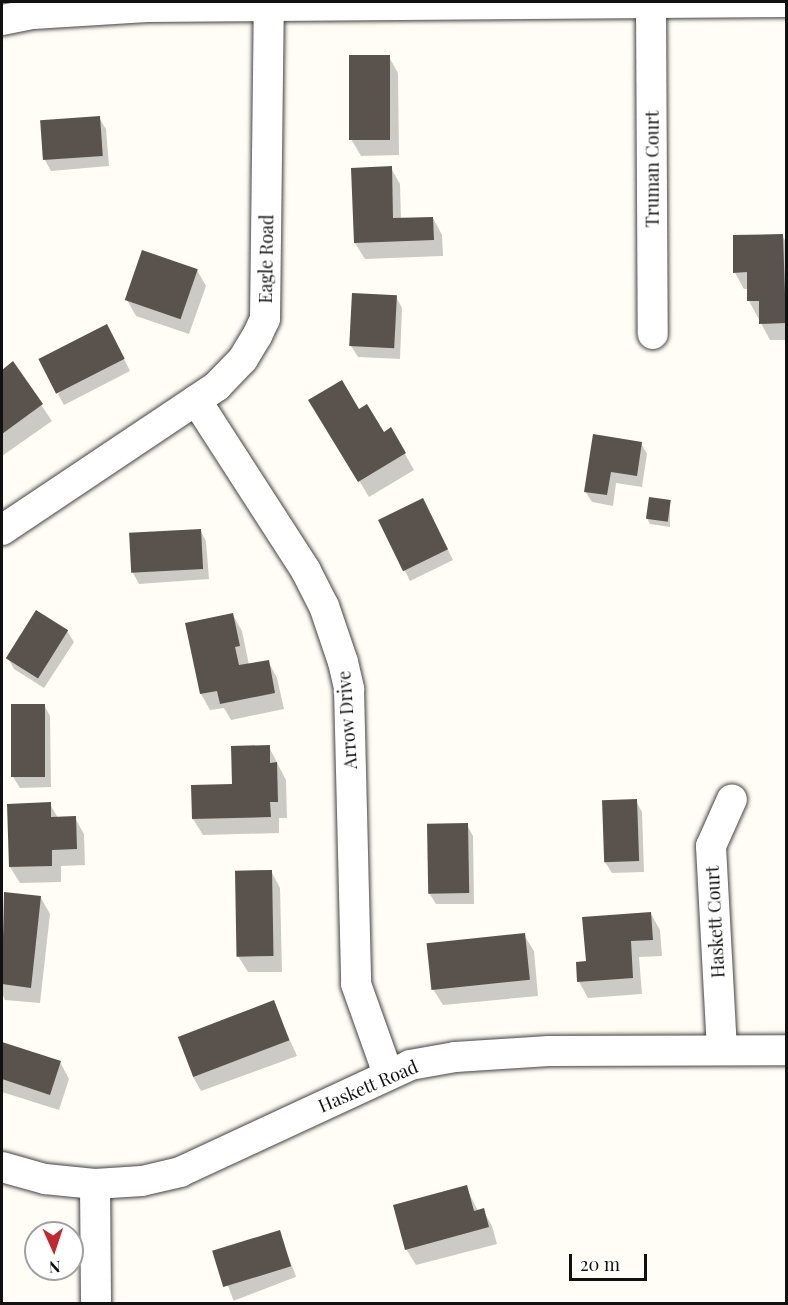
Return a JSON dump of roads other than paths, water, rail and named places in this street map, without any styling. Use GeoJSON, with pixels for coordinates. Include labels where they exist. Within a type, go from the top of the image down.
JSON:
{"type":"FeatureCollection","features":[{"type":"Feature","properties":{"kind":"street"},"geometry":{"type":"LineString","coordinates":[[2,21],[33,14],[147,7],[269,4],[786,2]]}},
{"type":"Feature","properties":{"kind":"street","name":"Eagle Road"},"geometry":{"type":"LineString","coordinates":[[2,530],[196,400],[231,373],[265,319],[269,4]]}},
{"type":"Feature","properties":{"kind":"street","name":"Truman Court"},"geometry":{"type":"LineString","coordinates":[[651,4],[653,334]]}},
{"type":"Feature","properties":{"kind":"street","name":"Arrow Drive"},"geometry":{"type":"LineString","coordinates":[[196,400],[306,571],[324,606],[344,662],[349,689],[356,984],[388,1074]]}},
{"type":"Feature","properties":{"kind":"street","name":"Haskett Court"},"geometry":{"type":"LineString","coordinates":[[722,1050],[711,846],[732,798]]}},
{"type":"Feature","properties":{"kind":"street","name":"Haskett Road"},"geometry":{"type":"LineString","coordinates":[[2,1167],[45,1179],[95,1184],[142,1181],[180,1172],[410,1065],[490,1053],[786,1050]]}},
{"type":"Feature","properties":{"kind":"street"},"geometry":{"type":"LineString","coordinates":[[95,1184],[96,1304]]}}]}
